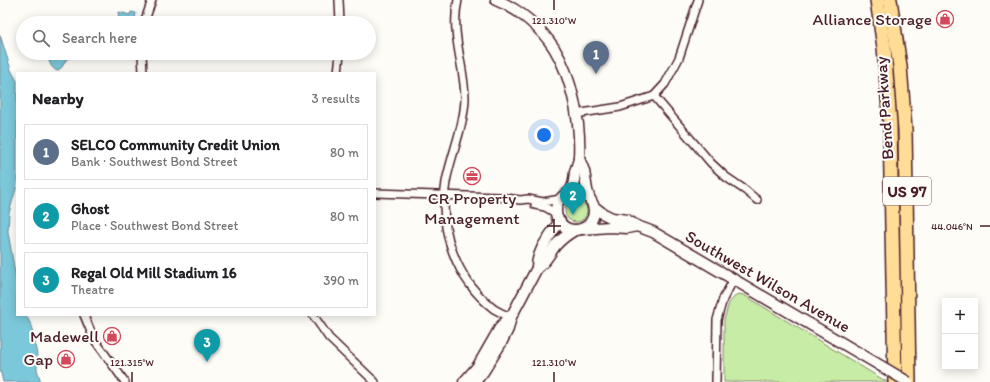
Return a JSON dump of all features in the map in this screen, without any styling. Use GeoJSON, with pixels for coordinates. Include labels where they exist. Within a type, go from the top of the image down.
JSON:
{"type":"FeatureCollection","features":[{"type":"Feature","properties":{"kind":"highway","name":"Bend Parkway"},"geometry":{"type":"LineString","coordinates":[[877,0],[886,60],[891,136],[895,382]]}},
{"type":"Feature","properties":{"kind":"highway","name":"Bend Parkway"},"geometry":{"type":"LineString","coordinates":[[890,0],[899,60],[905,130],[908,382]]}},
{"type":"Feature","properties":{"kind":"street"},"geometry":{"type":"LineString","coordinates":[[146,16],[152,0]]}},
{"type":"Feature","properties":{"kind":"street"},"geometry":{"type":"LineString","coordinates":[[339,0],[340,16]]}},
{"type":"Feature","properties":{"kind":"street"},"geometry":{"type":"LineString","coordinates":[[458,0],[455,23],[457,46],[464,79],[465,100],[462,120],[446,183],[446,227],[450,245],[467,281],[482,298],[496,310],[510,317]]}},
{"type":"Feature","properties":{"kind":"street"},"geometry":{"type":"LineString","coordinates":[[496,0],[505,3],[524,16],[541,32],[554,48],[563,66],[572,92],[578,133],[579,158],[592,203],[593,217],[587,226],[562,238],[555,246],[544,264],[537,268]]}},
{"type":"Feature","properties":{"kind":"street"},"geometry":{"type":"LineString","coordinates":[[575,114],[620,107],[654,96],[665,84],[679,58],[698,0]]}},
{"type":"Feature","properties":{"kind":"street"},"geometry":{"type":"LineString","coordinates":[[142,60],[143,72]]}},
{"type":"Feature","properties":{"kind":"street"},"geometry":{"type":"LineString","coordinates":[[338,72],[339,60]]}},
{"type":"Feature","properties":{"kind":"street"},"geometry":{"type":"LineString","coordinates":[[654,96],[711,163],[726,177],[757,200]]}},
{"type":"Feature","properties":{"kind":"street"},"geometry":{"type":"LineString","coordinates":[[464,382],[478,366],[501,326],[510,317],[537,268],[537,259],[558,217],[557,208],[564,196],[572,190],[579,158]]}},
{"type":"Feature","properties":{"kind":"street"},"geometry":{"type":"LineString","coordinates":[[376,193],[445,195],[520,200],[528,199],[543,202],[574,192],[580,193],[592,203]]}},
{"type":"Feature","properties":{"kind":"street"},"geometry":{"type":"LineString","coordinates":[[520,200],[544,207],[558,217],[569,229],[579,229]]}},
{"type":"Feature","properties":{"kind":"street","name":"Southwest Wilson Avenue"},"geometry":{"type":"LineString","coordinates":[[592,203],[602,213],[612,218],[627,220],[637,226],[653,232],[734,278],[908,382]]}},
{"type":"Feature","properties":{"kind":"street","name":"Southwest Wilson Avenue"},"geometry":{"type":"LineString","coordinates":[[579,229],[610,227],[627,228],[637,226]]}},
{"type":"Feature","properties":{"kind":"street"},"geometry":{"type":"LineString","coordinates":[[716,382],[717,320],[721,303],[734,278]]}},
{"type":"Feature","properties":{"kind":"street"},"geometry":{"type":"LineString","coordinates":[[84,316],[94,339],[125,382]]}},
{"type":"Feature","properties":{"kind":"street"},"geometry":{"type":"LineString","coordinates":[[314,316],[329,338],[375,382]]}},
{"type":"Feature","properties":{"kind":"street"},"geometry":{"type":"LineString","coordinates":[[475,382],[502,343],[508,330],[510,317]]}},
{"type":"Feature","properties":{"kind":"green space"},"geometry":{"type":"Polygon","coordinates":[[[576,200],[584,203],[587,211],[584,219],[576,222],[568,219],[565,211],[568,203],[576,200]]]}},
{"type":"Feature","properties":{"kind":"green space"},"geometry":{"type":"Polygon","coordinates":[[[737,294],[744,295],[887,382],[724,382],[724,320],[729,303],[737,294]]]}},
{"type":"Feature","properties":{"kind":"water"},"geometry":{"type":"Polygon","coordinates":[[[119,12],[130,15],[131,12],[136,13],[135,16],[118,16],[119,12]]]}},
{"type":"Feature","properties":{"kind":"water"},"geometry":{"type":"Polygon","coordinates":[[[0,35],[11,70],[16,79],[16,188],[9,213],[8,232],[16,279],[16,316],[26,316],[31,325],[37,355],[37,370],[41,382],[3,382],[0,369],[0,35]]]}},
{"type":"Feature","properties":{"kind":"water"},"geometry":{"type":"Polygon","coordinates":[[[49,60],[66,60],[62,67],[57,71],[50,64],[49,60]]]}},
{"type":"Feature","properties":{"kind":"place","name":"Alliance Storage"},"geometry":{"type":"Point","coordinates":[945,19]}},
{"type":"Feature","properties":{"kind":"place","name":"SELCO Community Credit Union"},"geometry":{"type":"Point","coordinates":[596,74]}},
{"type":"Feature","properties":{"kind":"place","name":"CR Property Management"},"geometry":{"type":"Point","coordinates":[472,176]}},
{"type":"Feature","properties":{"kind":"place","name":"Ghost"},"geometry":{"type":"Point","coordinates":[573,215]}},
{"type":"Feature","properties":{"kind":"place","name":"Madewell"},"geometry":{"type":"Point","coordinates":[112,336]}},
{"type":"Feature","properties":{"kind":"place","name":"Gap"},"geometry":{"type":"Point","coordinates":[66,359]}},
{"type":"Feature","properties":{"kind":"place","name":"Regal Old Mill Stadium 16"},"geometry":{"type":"Point","coordinates":[207,362]}}]}
